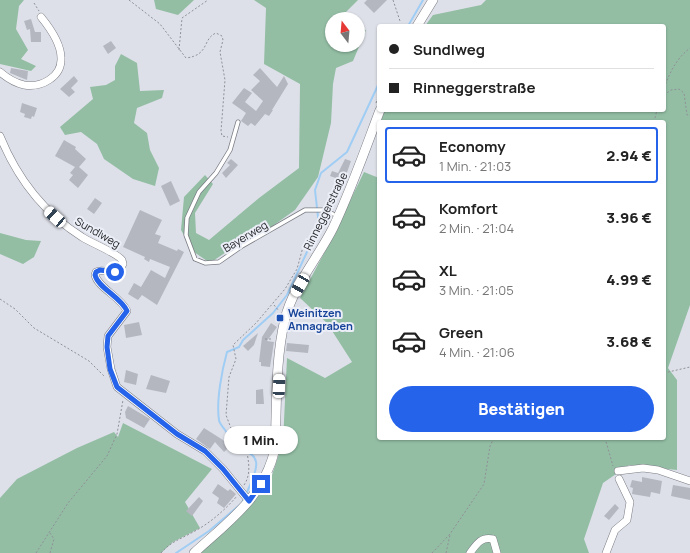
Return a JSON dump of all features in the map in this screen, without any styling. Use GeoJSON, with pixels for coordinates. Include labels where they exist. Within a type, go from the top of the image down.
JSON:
{"type":"FeatureCollection","features":[{"type":"Feature","properties":{"kind":"main road"},"geometry":{"type":"LineString","coordinates":[[418,24],[433,0]]}},
{"type":"Feature","properties":{"kind":"main road","name":"Rinneggerstraße"},"geometry":{"type":"LineString","coordinates":[[194,553],[249,501],[267,475],[275,448],[280,359],[286,316],[292,298],[332,229],[357,172],[379,112]]}},
{"type":"Feature","properties":{"kind":"street"},"geometry":{"type":"LineString","coordinates":[[0,72],[11,80],[24,85],[44,83],[55,76],[60,66],[61,53],[51,30],[41,17]]}},
{"type":"Feature","properties":{"kind":"street","name":"Sundlweg"},"geometry":{"type":"LineString","coordinates":[[0,136],[22,179],[48,211],[73,232],[122,260],[123,264],[118,272],[114,273],[100,270],[96,272],[95,275],[99,282],[125,306],[127,311],[108,336],[107,347],[114,380],[117,387],[177,434],[205,451],[223,469],[240,492],[249,501]]}},
{"type":"Feature","properties":{"kind":"street"},"geometry":{"type":"LineString","coordinates":[[616,470],[642,468],[658,470],[690,481]]}},
{"type":"Feature","properties":{"kind":"street"},"geometry":{"type":"LineString","coordinates":[[606,553],[616,530],[627,520],[630,502],[619,479]]}},
{"type":"Feature","properties":{"kind":"street"},"geometry":{"type":"LineString","coordinates":[[470,553],[482,540],[488,538],[493,539],[497,553]]}},
{"type":"Feature","properties":{"kind":"lane","name":"Bayerweg"},"geometry":{"type":"LineString","coordinates":[[237,124],[230,150],[216,173],[199,192],[187,218],[186,236],[195,259],[205,263],[219,262],[242,246],[283,224],[300,212],[318,210],[333,214]]}},
{"type":"Feature","properties":{"kind":"path"},"geometry":{"type":"LineString","coordinates":[[129,0],[160,24],[174,40],[179,50],[186,58],[196,57],[204,48],[211,35],[216,33],[222,36],[223,40],[220,52],[225,80],[222,110],[222,136],[226,138],[230,136],[237,124]]}},
{"type":"Feature","properties":{"kind":"path"},"geometry":{"type":"LineString","coordinates":[[179,50],[182,18],[208,0]]}},
{"type":"Feature","properties":{"kind":"path"},"geometry":{"type":"LineString","coordinates":[[393,0],[400,21]]}},
{"type":"Feature","properties":{"kind":"path"},"geometry":{"type":"LineString","coordinates":[[34,3],[41,17]]}},
{"type":"Feature","properties":{"kind":"path"},"geometry":{"type":"LineString","coordinates":[[666,83],[679,57],[690,48]]}},
{"type":"Feature","properties":{"kind":"path"},"geometry":{"type":"LineString","coordinates":[[666,94],[679,89],[684,93],[687,115],[690,115]]}},
{"type":"Feature","properties":{"kind":"path"},"geometry":{"type":"LineString","coordinates":[[161,553],[173,542],[192,533],[214,518],[240,492],[247,481],[249,474],[245,441],[232,431],[226,415],[229,377],[236,357],[233,347],[234,343],[248,332],[274,304],[297,269],[303,247],[314,243]]}},
{"type":"Feature","properties":{"kind":"path"},"geometry":{"type":"LineString","coordinates":[[0,300],[15,309],[34,328],[88,361],[108,379]]}},
{"type":"Feature","properties":{"kind":"path"},"geometry":{"type":"LineString","coordinates":[[274,304],[280,312]]}},
{"type":"Feature","properties":{"kind":"path"},"geometry":{"type":"LineString","coordinates":[[666,373],[690,367]]}},
{"type":"Feature","properties":{"kind":"path"},"geometry":{"type":"LineString","coordinates":[[36,553],[68,503],[107,456],[117,434],[123,393]]}},
{"type":"Feature","properties":{"kind":"path"},"geometry":{"type":"LineString","coordinates":[[432,553],[450,534],[484,484],[490,446],[493,440]]}},
{"type":"Feature","properties":{"kind":"path"},"geometry":{"type":"LineString","coordinates":[[606,440],[616,470]]}},
{"type":"Feature","properties":{"kind":"path"},"geometry":{"type":"LineString","coordinates":[[50,532],[54,539],[50,553]]}},
{"type":"Feature","properties":{"kind":"path"},"geometry":{"type":"LineString","coordinates":[[446,553],[450,534]]}},
{"type":"Feature","properties":{"kind":"green space"},"geometry":{"type":"Polygon","coordinates":[[[0,0],[24,0],[19,6],[16,29],[28,50],[21,59],[36,66],[31,71],[0,64],[0,0]]]}},
{"type":"Feature","properties":{"kind":"green space"},"geometry":{"type":"Polygon","coordinates":[[[154,0],[194,0],[178,15],[156,9],[154,0]]]}},
{"type":"Feature","properties":{"kind":"green space"},"geometry":{"type":"Polygon","coordinates":[[[254,0],[358,0],[346,12],[325,12],[325,52],[357,52],[353,61],[336,68],[333,84],[331,123],[318,177],[295,210],[267,230],[235,246],[210,263],[194,252],[181,230],[184,197],[205,175],[213,184],[195,213],[196,233],[209,240],[259,198],[299,168],[300,84],[264,64],[266,8],[254,0]]]}},
{"type":"Feature","properties":{"kind":"green space"},"geometry":{"type":"Polygon","coordinates":[[[486,0],[690,0],[690,305],[668,368],[677,380],[677,470],[629,465],[603,483],[584,539],[589,553],[199,553],[252,504],[272,475],[283,442],[287,358],[325,378],[352,362],[327,323],[300,298],[328,246],[364,172],[377,177],[377,440],[666,440],[666,120],[381,120],[384,112],[666,112],[666,24],[426,24],[433,15],[481,5],[486,0]]]}},
{"type":"Feature","properties":{"kind":"green space"},"geometry":{"type":"Polygon","coordinates":[[[121,54],[137,63],[140,91],[164,90],[162,98],[137,108],[134,123],[147,133],[150,150],[159,168],[155,186],[133,179],[104,159],[97,144],[81,132],[65,135],[60,127],[93,99],[90,87],[106,85],[115,80],[115,66],[121,54]]]}},
{"type":"Feature","properties":{"kind":"green space"},"geometry":{"type":"Polygon","coordinates":[[[0,233],[26,240],[41,241],[34,257],[23,264],[0,254],[0,233]]]}},
{"type":"Feature","properties":{"kind":"green space"},"geometry":{"type":"Polygon","coordinates":[[[123,423],[212,469],[185,502],[200,528],[173,542],[161,553],[0,553],[0,498],[17,479],[77,448],[114,432],[118,437],[123,423]]]}},
{"type":"Feature","properties":{"kind":"building"},"geometry":{"type":"Polygon","coordinates":[[[367,0],[387,0],[374,13],[364,3],[367,0]]]}},
{"type":"Feature","properties":{"kind":"building"},"geometry":{"type":"Polygon","coordinates":[[[31,19],[35,32],[41,32],[41,42],[31,42],[30,29],[27,30],[24,21],[31,19]]]}},
{"type":"Feature","properties":{"kind":"building"},"geometry":{"type":"Polygon","coordinates":[[[111,41],[116,48],[108,54],[103,46],[111,41]]]}},
{"type":"Feature","properties":{"kind":"building"},"geometry":{"type":"Polygon","coordinates":[[[11,68],[28,71],[27,80],[10,73],[11,68]]]}},
{"type":"Feature","properties":{"kind":"building"},"geometry":{"type":"Polygon","coordinates":[[[260,68],[277,87],[284,76],[288,84],[269,116],[265,114],[255,126],[251,123],[248,126],[241,121],[246,113],[232,103],[244,88],[252,93],[245,102],[256,111],[263,101],[251,90],[260,81],[253,75],[260,68]]]}},
{"type":"Feature","properties":{"kind":"building"},"geometry":{"type":"Polygon","coordinates":[[[74,76],[78,81],[71,88],[75,92],[69,97],[60,89],[74,76]]]}},
{"type":"Feature","properties":{"kind":"building"},"geometry":{"type":"Polygon","coordinates":[[[22,103],[37,108],[34,117],[32,116],[31,119],[24,117],[25,114],[20,112],[22,103]]]}},
{"type":"Feature","properties":{"kind":"building"},"geometry":{"type":"Polygon","coordinates":[[[64,140],[76,147],[75,149],[86,159],[79,167],[88,175],[78,188],[69,180],[73,175],[70,173],[75,167],[55,156],[64,140]]]}},
{"type":"Feature","properties":{"kind":"building"},"geometry":{"type":"Polygon","coordinates":[[[231,159],[238,165],[226,178],[222,173],[230,165],[227,163],[231,159]]]}},
{"type":"Feature","properties":{"kind":"building"},"geometry":{"type":"Polygon","coordinates":[[[345,159],[351,161],[344,181],[330,176],[332,171],[338,173],[345,159]]]}},
{"type":"Feature","properties":{"kind":"building"},"geometry":{"type":"Polygon","coordinates":[[[171,181],[180,201],[170,206],[161,186],[171,181]]]}},
{"type":"Feature","properties":{"kind":"building"},"geometry":{"type":"Polygon","coordinates":[[[95,198],[102,203],[94,214],[87,209],[95,198]]]}},
{"type":"Feature","properties":{"kind":"building"},"geometry":{"type":"Polygon","coordinates":[[[140,210],[162,220],[155,234],[161,236],[158,243],[177,251],[178,249],[184,252],[157,305],[142,295],[138,300],[128,294],[134,283],[141,287],[151,270],[165,278],[170,267],[150,259],[149,262],[144,259],[145,257],[123,247],[140,210]]]}},
{"type":"Feature","properties":{"kind":"building"},"geometry":{"type":"Polygon","coordinates":[[[139,322],[142,335],[126,338],[124,325],[139,322]]]}},
{"type":"Feature","properties":{"kind":"building"},"geometry":{"type":"Polygon","coordinates":[[[271,323],[277,327],[267,341],[274,342],[270,367],[261,366],[261,362],[259,362],[262,337],[271,323]]]}},
{"type":"Feature","properties":{"kind":"building"},"geometry":{"type":"Polygon","coordinates":[[[258,333],[254,345],[248,351],[243,346],[258,333]]]}},
{"type":"Feature","properties":{"kind":"building"},"geometry":{"type":"Polygon","coordinates":[[[287,343],[309,345],[308,353],[286,351],[287,343]]]}},
{"type":"Feature","properties":{"kind":"building"},"geometry":{"type":"Polygon","coordinates":[[[126,370],[138,374],[136,385],[124,382],[126,370]]]}},
{"type":"Feature","properties":{"kind":"building"},"geometry":{"type":"Polygon","coordinates":[[[151,375],[170,381],[166,393],[146,389],[151,375]]]}},
{"type":"Feature","properties":{"kind":"building"},"geometry":{"type":"Polygon","coordinates":[[[263,389],[264,404],[256,404],[256,390],[263,389]]]}},
{"type":"Feature","properties":{"kind":"building"},"geometry":{"type":"Polygon","coordinates":[[[128,406],[150,419],[144,428],[126,418],[125,412],[128,406]]]}},
{"type":"Feature","properties":{"kind":"building"},"geometry":{"type":"Polygon","coordinates":[[[204,428],[223,440],[229,447],[224,452],[215,442],[210,449],[196,439],[204,428]]]}},
{"type":"Feature","properties":{"kind":"building"},"geometry":{"type":"Polygon","coordinates":[[[642,477],[662,481],[660,494],[651,492],[650,497],[632,494],[633,488],[630,487],[632,480],[642,482],[642,477]]]}},
{"type":"Feature","properties":{"kind":"building"},"geometry":{"type":"Polygon","coordinates":[[[218,484],[228,491],[230,489],[236,494],[224,508],[217,503],[219,498],[212,493],[218,484]]]}},
{"type":"Feature","properties":{"kind":"building"},"geometry":{"type":"Polygon","coordinates":[[[673,485],[690,488],[690,500],[671,496],[673,485]]]}},
{"type":"Feature","properties":{"kind":"building"},"geometry":{"type":"Polygon","coordinates":[[[199,497],[203,501],[192,516],[186,511],[199,497]]]}},
{"type":"Feature","properties":{"kind":"building"},"geometry":{"type":"Polygon","coordinates":[[[615,504],[619,508],[609,520],[604,516],[615,504]]]}},
{"type":"Feature","properties":{"kind":"waterway"},"geometry":{"type":"LineString","coordinates":[[409,24],[423,0]]}},
{"type":"Feature","properties":{"kind":"waterway"},"geometry":{"type":"LineString","coordinates":[[246,494],[253,478],[256,460],[233,440],[221,425],[219,420],[218,412],[221,376],[227,352],[239,347],[243,340],[273,313],[287,295],[319,226],[315,190],[321,173],[347,152],[377,87]]}},
{"type":"Feature","properties":{"kind":"waterway"},"geometry":{"type":"LineString","coordinates":[[176,553],[209,531],[242,503],[244,498]]}},
{"type":"Feature","properties":{"kind":"place","name":"Weinitzen Annagraben"},"geometry":{"type":"Point","coordinates":[280,318]}},
{"type":"Feature","properties":{"kind":"route"},"geometry":{"type":"LineString","coordinates":[[115,272],[100,270],[96,272],[95,275],[96,279],[125,306],[127,311],[125,316],[115,325],[108,336],[107,347],[110,369],[117,387],[121,392],[147,410],[159,421],[205,451],[223,469],[240,492],[249,501],[256,494],[261,484]]}}]}
